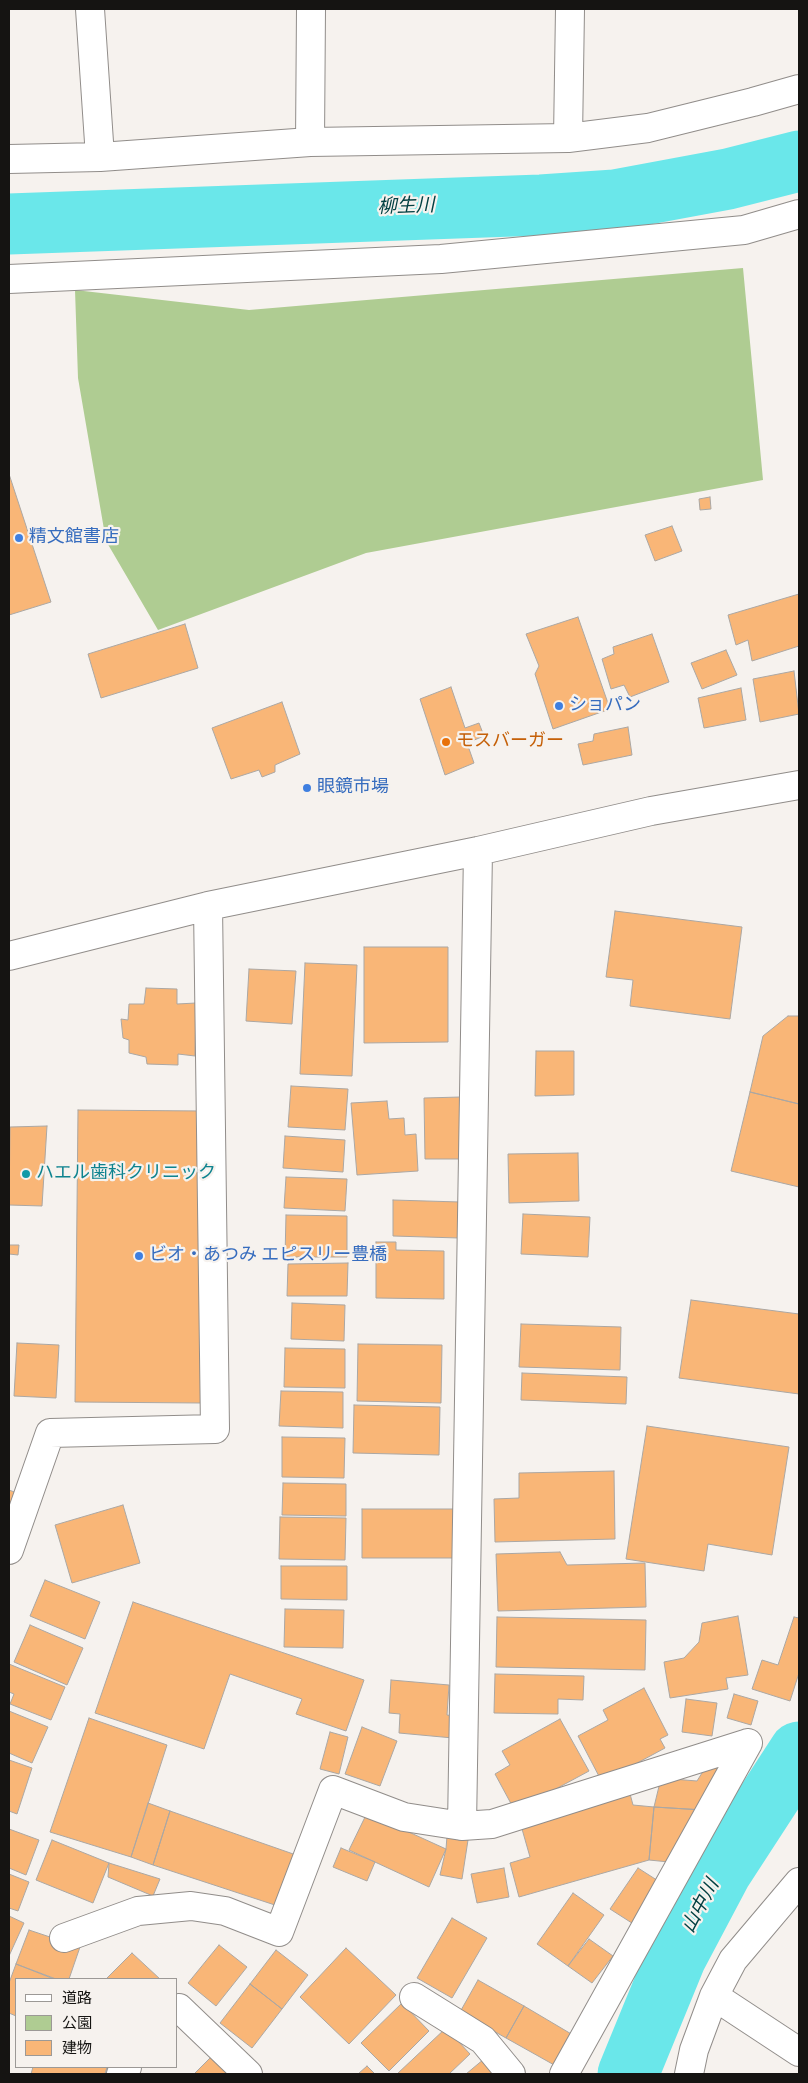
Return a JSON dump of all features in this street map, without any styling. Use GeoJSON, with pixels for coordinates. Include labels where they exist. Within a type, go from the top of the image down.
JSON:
{"type":"FeatureCollection","features":[{"type":"Feature","properties":{"kind":"street"},"geometry":{"type":"LineString","coordinates":[[90,9],[100,157]]}},
{"type":"Feature","properties":{"kind":"street"},"geometry":{"type":"LineString","coordinates":[[310,142],[311,9]]}},
{"type":"Feature","properties":{"kind":"street"},"geometry":{"type":"LineString","coordinates":[[568,138],[570,9]]}},
{"type":"Feature","properties":{"kind":"street"},"geometry":{"type":"LineString","coordinates":[[9,159],[100,157],[310,142],[568,138],[648,128],[754,102],[799,88]]}},
{"type":"Feature","properties":{"kind":"street"},"geometry":{"type":"LineString","coordinates":[[9,279],[441,259],[744,230],[799,214]]}},
{"type":"Feature","properties":{"kind":"street"},"geometry":{"type":"LineString","coordinates":[[9,956],[208,906],[478,851],[650,811],[799,785]]}},
{"type":"Feature","properties":{"kind":"street"},"geometry":{"type":"LineString","coordinates":[[462,1826],[478,851]]}},
{"type":"Feature","properties":{"kind":"street"},"geometry":{"type":"LineString","coordinates":[[9,1550],[50,1433],[216,1430],[208,906]]}},
{"type":"Feature","properties":{"kind":"street"},"geometry":{"type":"LineString","coordinates":[[64,1938],[138,1911],[191,1906],[225,1911],[279,1932],[333,1790],[404,1817],[462,1826],[492,1824],[748,1743],[564,2074]]}},
{"type":"Feature","properties":{"kind":"street"},"geometry":{"type":"LineString","coordinates":[[689,2074],[694,2050],[714,1996],[733,1960],[799,1882]]}},
{"type":"Feature","properties":{"kind":"street"},"geometry":{"type":"LineString","coordinates":[[714,1996],[799,2052]]}},
{"type":"Feature","properties":{"kind":"street"},"geometry":{"type":"LineString","coordinates":[[414,1997],[484,2040],[511,2074]]}},
{"type":"Feature","properties":{"kind":"street"},"geometry":{"type":"LineString","coordinates":[[178,2009],[248,2074]]}},
{"type":"Feature","properties":{"kind":"green space"},"geometry":{"type":"Polygon","coordinates":[[[743,268],[763,480],[366,553],[158,630],[106,541],[78,378],[75,290],[249,310],[743,268]]]}},
{"type":"Feature","properties":{"kind":"building","name":"精文館書店"},"geometry":{"type":"Polygon","coordinates":[[[9,474],[51,602],[9,615],[9,474]]]}},
{"type":"Feature","properties":{"kind":"building"},"geometry":{"type":"Polygon","coordinates":[[[710,497],[711,509],[700,510],[699,499],[710,497]]]}},
{"type":"Feature","properties":{"kind":"building"},"geometry":{"type":"Polygon","coordinates":[[[672,526],[682,551],[655,561],[645,535],[672,526]]]}},
{"type":"Feature","properties":{"kind":"building"},"geometry":{"type":"Polygon","coordinates":[[[799,594],[799,646],[752,661],[748,640],[736,645],[728,615],[799,594]]]}},
{"type":"Feature","properties":{"kind":"building"},"geometry":{"type":"Polygon","coordinates":[[[578,617],[610,709],[553,729],[535,674],[539,666],[526,634],[578,617]]]}},
{"type":"Feature","properties":{"kind":"building"},"geometry":{"type":"Polygon","coordinates":[[[185,624],[198,668],[101,698],[88,654],[185,624]]]}},
{"type":"Feature","properties":{"kind":"building"},"geometry":{"type":"Polygon","coordinates":[[[652,634],[669,682],[630,697],[624,685],[611,689],[602,659],[614,654],[613,647],[652,634]]]}},
{"type":"Feature","properties":{"kind":"building"},"geometry":{"type":"Polygon","coordinates":[[[726,650],[737,675],[702,689],[691,663],[726,650]]]}},
{"type":"Feature","properties":{"kind":"building"},"geometry":{"type":"Polygon","coordinates":[[[794,671],[799,714],[760,722],[753,679],[794,671]]]}},
{"type":"Feature","properties":{"kind":"building"},"geometry":{"type":"Polygon","coordinates":[[[451,687],[465,728],[479,723],[484,736],[467,743],[474,763],[445,775],[420,699],[451,687]]]}},
{"type":"Feature","properties":{"kind":"building"},"geometry":{"type":"Polygon","coordinates":[[[741,688],[746,720],[704,728],[698,698],[741,688]]]}},
{"type":"Feature","properties":{"kind":"building"},"geometry":{"type":"Polygon","coordinates":[[[282,702],[300,754],[275,765],[275,772],[262,777],[259,770],[231,779],[212,728],[282,702]]]}},
{"type":"Feature","properties":{"kind":"building"},"geometry":{"type":"Polygon","coordinates":[[[628,727],[632,755],[583,765],[578,744],[593,741],[594,734],[628,727]]]}},
{"type":"Feature","properties":{"kind":"building"},"geometry":{"type":"Polygon","coordinates":[[[615,911],[742,927],[730,1019],[630,1006],[633,980],[606,977],[615,911]]]}},
{"type":"Feature","properties":{"kind":"building"},"geometry":{"type":"Polygon","coordinates":[[[364,947],[448,947],[448,1042],[364,1043],[364,947]]]}},
{"type":"Feature","properties":{"kind":"building"},"geometry":{"type":"Polygon","coordinates":[[[305,963],[357,965],[352,1076],[300,1074],[305,963]]]}},
{"type":"Feature","properties":{"kind":"building"},"geometry":{"type":"Polygon","coordinates":[[[249,969],[296,971],[292,1024],[246,1021],[249,969]]]}},
{"type":"Feature","properties":{"kind":"building"},"geometry":{"type":"Polygon","coordinates":[[[146,988],[177,989],[177,1004],[196,1003],[195,1056],[178,1054],[178,1065],[147,1064],[146,1057],[129,1053],[129,1040],[123,1038],[121,1019],[128,1020],[129,1004],[144,1004],[146,988]]]}},
{"type":"Feature","properties":{"kind":"building"},"geometry":{"type":"Polygon","coordinates":[[[788,1016],[799,1016],[799,1104],[750,1092],[763,1036],[788,1016]]]}},
{"type":"Feature","properties":{"kind":"building"},"geometry":{"type":"Polygon","coordinates":[[[536,1051],[574,1051],[574,1095],[535,1096],[536,1051]]]}},
{"type":"Feature","properties":{"kind":"building"},"geometry":{"type":"Polygon","coordinates":[[[291,1086],[348,1089],[345,1130],[288,1127],[291,1086]]]}},
{"type":"Feature","properties":{"kind":"building"},"geometry":{"type":"Polygon","coordinates":[[[750,1092],[799,1104],[799,1187],[731,1171],[750,1092]]]}},
{"type":"Feature","properties":{"kind":"building"},"geometry":{"type":"Polygon","coordinates":[[[461,1097],[462,1159],[425,1159],[424,1098],[461,1097]]]}},
{"type":"Feature","properties":{"kind":"building"},"geometry":{"type":"Polygon","coordinates":[[[387,1101],[389,1119],[404,1118],[405,1135],[416,1134],[418,1171],[357,1175],[351,1103],[387,1101]]]}},
{"type":"Feature","properties":{"kind":"building","name":"ビオ・あつみ エピスリー豊橋"},"geometry":{"type":"Polygon","coordinates":[[[78,1110],[204,1111],[201,1403],[75,1402],[78,1110]]]}},
{"type":"Feature","properties":{"kind":"building","name":"ハエル歯科クリニック"},"geometry":{"type":"Polygon","coordinates":[[[47,1126],[42,1206],[9,1205],[10,1127],[47,1126]]]}},
{"type":"Feature","properties":{"kind":"building"},"geometry":{"type":"Polygon","coordinates":[[[285,1136],[345,1140],[343,1172],[283,1168],[285,1136]]]}},
{"type":"Feature","properties":{"kind":"building"},"geometry":{"type":"Polygon","coordinates":[[[578,1153],[579,1201],[509,1203],[508,1154],[578,1153]]]}},
{"type":"Feature","properties":{"kind":"building"},"geometry":{"type":"Polygon","coordinates":[[[286,1177],[347,1179],[345,1211],[284,1208],[286,1177]]]}},
{"type":"Feature","properties":{"kind":"building"},"geometry":{"type":"Polygon","coordinates":[[[393,1200],[460,1202],[459,1238],[393,1236],[393,1200]]]}},
{"type":"Feature","properties":{"kind":"building"},"geometry":{"type":"Polygon","coordinates":[[[523,1214],[590,1217],[588,1257],[521,1254],[523,1214]]]}},
{"type":"Feature","properties":{"kind":"building"},"geometry":{"type":"Polygon","coordinates":[[[286,1215],[347,1216],[347,1257],[285,1257],[286,1215]]]}},
{"type":"Feature","properties":{"kind":"building"},"geometry":{"type":"Polygon","coordinates":[[[376,1242],[396,1242],[396,1250],[444,1251],[444,1299],[376,1298],[376,1242]]]}},
{"type":"Feature","properties":{"kind":"building"},"geometry":{"type":"Polygon","coordinates":[[[9,1245],[19,1245],[18,1255],[9,1254],[9,1245]]]}},
{"type":"Feature","properties":{"kind":"building"},"geometry":{"type":"Polygon","coordinates":[[[348,1263],[347,1296],[287,1296],[288,1264],[348,1263]]]}},
{"type":"Feature","properties":{"kind":"building"},"geometry":{"type":"Polygon","coordinates":[[[691,1300],[799,1314],[799,1394],[679,1378],[691,1300]]]}},
{"type":"Feature","properties":{"kind":"building"},"geometry":{"type":"Polygon","coordinates":[[[292,1303],[345,1305],[344,1341],[291,1339],[292,1303]]]}},
{"type":"Feature","properties":{"kind":"building"},"geometry":{"type":"Polygon","coordinates":[[[521,1324],[621,1327],[620,1370],[519,1367],[521,1324]]]}},
{"type":"Feature","properties":{"kind":"building"},"geometry":{"type":"Polygon","coordinates":[[[17,1343],[59,1345],[56,1398],[14,1396],[17,1343]]]}},
{"type":"Feature","properties":{"kind":"building"},"geometry":{"type":"Polygon","coordinates":[[[358,1344],[442,1345],[441,1403],[357,1401],[358,1344]]]}},
{"type":"Feature","properties":{"kind":"building"},"geometry":{"type":"Polygon","coordinates":[[[285,1348],[345,1349],[345,1388],[284,1387],[285,1348]]]}},
{"type":"Feature","properties":{"kind":"building"},"geometry":{"type":"Polygon","coordinates":[[[522,1373],[627,1377],[626,1404],[521,1400],[522,1373]]]}},
{"type":"Feature","properties":{"kind":"building"},"geometry":{"type":"Polygon","coordinates":[[[281,1391],[343,1392],[343,1428],[279,1426],[281,1391]]]}},
{"type":"Feature","properties":{"kind":"building"},"geometry":{"type":"Polygon","coordinates":[[[354,1405],[440,1407],[439,1455],[353,1453],[354,1405]]]}},
{"type":"Feature","properties":{"kind":"building"},"geometry":{"type":"Polygon","coordinates":[[[647,1426],[789,1447],[772,1555],[708,1544],[704,1571],[626,1559],[647,1426]]]}},
{"type":"Feature","properties":{"kind":"building"},"geometry":{"type":"Polygon","coordinates":[[[282,1437],[345,1438],[344,1478],[282,1477],[282,1437]]]}},
{"type":"Feature","properties":{"kind":"building"},"geometry":{"type":"Polygon","coordinates":[[[614,1471],[615,1539],[495,1542],[494,1499],[519,1498],[519,1473],[614,1471]]]}},
{"type":"Feature","properties":{"kind":"building"},"geometry":{"type":"Polygon","coordinates":[[[283,1483],[346,1484],[346,1516],[282,1515],[283,1483]]]}},
{"type":"Feature","properties":{"kind":"building"},"geometry":{"type":"Polygon","coordinates":[[[9,1490],[17,1493],[9,1517],[9,1490]]]}},
{"type":"Feature","properties":{"kind":"building"},"geometry":{"type":"Polygon","coordinates":[[[123,1505],[140,1563],[72,1583],[55,1525],[123,1505]]]}},
{"type":"Feature","properties":{"kind":"building"},"geometry":{"type":"Polygon","coordinates":[[[362,1509],[455,1509],[454,1558],[362,1558],[362,1509]]]}},
{"type":"Feature","properties":{"kind":"building"},"geometry":{"type":"Polygon","coordinates":[[[280,1517],[346,1518],[345,1560],[279,1559],[280,1517]]]}},
{"type":"Feature","properties":{"kind":"building"},"geometry":{"type":"Polygon","coordinates":[[[560,1552],[567,1565],[645,1563],[646,1607],[498,1611],[496,1554],[560,1552]]]}},
{"type":"Feature","properties":{"kind":"building"},"geometry":{"type":"Polygon","coordinates":[[[281,1566],[347,1566],[347,1600],[281,1599],[281,1566]]]}},
{"type":"Feature","properties":{"kind":"building"},"geometry":{"type":"Polygon","coordinates":[[[45,1580],[100,1602],[85,1639],[30,1616],[45,1580]]]}},
{"type":"Feature","properties":{"kind":"building"},"geometry":{"type":"Polygon","coordinates":[[[133,1602],[364,1680],[346,1731],[296,1714],[302,1699],[230,1674],[204,1749],[95,1713],[133,1602]]]}},
{"type":"Feature","properties":{"kind":"building"},"geometry":{"type":"Polygon","coordinates":[[[285,1609],[344,1610],[343,1648],[284,1647],[285,1609]]]}},
{"type":"Feature","properties":{"kind":"building"},"geometry":{"type":"Polygon","coordinates":[[[738,1616],[748,1675],[726,1678],[728,1689],[670,1698],[664,1662],[684,1658],[699,1642],[702,1623],[738,1616]]]}},
{"type":"Feature","properties":{"kind":"building"},"geometry":{"type":"Polygon","coordinates":[[[497,1617],[646,1620],[645,1670],[496,1667],[497,1617]]]}},
{"type":"Feature","properties":{"kind":"building"},"geometry":{"type":"Polygon","coordinates":[[[794,1617],[799,1618],[799,1673],[790,1701],[752,1689],[762,1660],[778,1665],[794,1617]]]}},
{"type":"Feature","properties":{"kind":"building"},"geometry":{"type":"Polygon","coordinates":[[[30,1625],[83,1648],[67,1685],[14,1662],[30,1625]]]}},
{"type":"Feature","properties":{"kind":"building"},"geometry":{"type":"Polygon","coordinates":[[[9,1664],[65,1687],[51,1720],[10,1704],[14,1694],[9,1692],[9,1664]]]}},
{"type":"Feature","properties":{"kind":"building"},"geometry":{"type":"Polygon","coordinates":[[[495,1674],[584,1676],[583,1700],[558,1699],[558,1714],[494,1713],[495,1674]]]}},
{"type":"Feature","properties":{"kind":"building"},"geometry":{"type":"Polygon","coordinates":[[[391,1680],[449,1685],[447,1715],[454,1716],[453,1738],[399,1733],[400,1714],[389,1713],[391,1680]]]}},
{"type":"Feature","properties":{"kind":"building"},"geometry":{"type":"Polygon","coordinates":[[[644,1688],[668,1735],[660,1739],[665,1748],[602,1782],[578,1736],[608,1720],[603,1710],[644,1688]]]}},
{"type":"Feature","properties":{"kind":"building"},"geometry":{"type":"Polygon","coordinates":[[[734,1694],[758,1701],[751,1725],[727,1718],[734,1694]]]}},
{"type":"Feature","properties":{"kind":"building"},"geometry":{"type":"Polygon","coordinates":[[[686,1699],[717,1703],[712,1736],[682,1732],[686,1699]]]}},
{"type":"Feature","properties":{"kind":"building"},"geometry":{"type":"Polygon","coordinates":[[[9,1711],[48,1727],[32,1763],[9,1753],[9,1711]]]}},
{"type":"Feature","properties":{"kind":"building"},"geometry":{"type":"Polygon","coordinates":[[[89,1718],[167,1745],[131,1857],[50,1832],[89,1718]]]}},
{"type":"Feature","properties":{"kind":"building"},"geometry":{"type":"Polygon","coordinates":[[[560,1719],[589,1771],[515,1811],[495,1774],[510,1765],[502,1751],[560,1719]]]}},
{"type":"Feature","properties":{"kind":"building"},"geometry":{"type":"Polygon","coordinates":[[[362,1727],[397,1741],[380,1786],[345,1774],[362,1727]]]}},
{"type":"Feature","properties":{"kind":"building"},"geometry":{"type":"Polygon","coordinates":[[[330,1732],[348,1737],[339,1774],[320,1769],[330,1732]]]}},
{"type":"Feature","properties":{"kind":"building"},"geometry":{"type":"Polygon","coordinates":[[[9,1760],[32,1768],[17,1814],[9,1811],[9,1760]]]}},
{"type":"Feature","properties":{"kind":"building"},"geometry":{"type":"Polygon","coordinates":[[[707,1765],[723,1768],[703,1810],[654,1807],[661,1778],[697,1781],[707,1765]]]}},
{"type":"Feature","properties":{"kind":"building"},"geometry":{"type":"Polygon","coordinates":[[[629,1790],[633,1805],[654,1807],[649,1860],[519,1897],[510,1863],[530,1857],[520,1822],[629,1790]]]}},
{"type":"Feature","properties":{"kind":"building"},"geometry":{"type":"Polygon","coordinates":[[[148,1803],[170,1811],[153,1865],[131,1857],[148,1803]]]}},
{"type":"Feature","properties":{"kind":"building"},"geometry":{"type":"Polygon","coordinates":[[[654,1807],[703,1810],[669,1862],[649,1860],[654,1807]]]}},
{"type":"Feature","properties":{"kind":"building"},"geometry":{"type":"Polygon","coordinates":[[[170,1811],[299,1856],[281,1907],[153,1865],[170,1811]]]}},
{"type":"Feature","properties":{"kind":"building"},"geometry":{"type":"Polygon","coordinates":[[[367,1813],[446,1849],[429,1887],[349,1850],[367,1813]]]}},
{"type":"Feature","properties":{"kind":"building"},"geometry":{"type":"Polygon","coordinates":[[[9,1829],[39,1840],[26,1875],[9,1868],[9,1829]]]}},
{"type":"Feature","properties":{"kind":"building"},"geometry":{"type":"Polygon","coordinates":[[[447,1836],[468,1840],[462,1879],[440,1875],[447,1836]]]}},
{"type":"Feature","properties":{"kind":"building"},"geometry":{"type":"Polygon","coordinates":[[[52,1840],[109,1863],[93,1903],[36,1880],[52,1840]]]}},
{"type":"Feature","properties":{"kind":"building"},"geometry":{"type":"Polygon","coordinates":[[[341,1848],[375,1862],[367,1881],[333,1867],[341,1848]]]}},
{"type":"Feature","properties":{"kind":"building"},"geometry":{"type":"Polygon","coordinates":[[[109,1863],[160,1879],[153,1896],[108,1877],[109,1863]]]}},
{"type":"Feature","properties":{"kind":"building"},"geometry":{"type":"Polygon","coordinates":[[[504,1868],[509,1897],[477,1903],[471,1874],[504,1868]]]}},
{"type":"Feature","properties":{"kind":"building"},"geometry":{"type":"Polygon","coordinates":[[[638,1868],[663,1884],[635,1925],[610,1909],[638,1868]]]}},
{"type":"Feature","properties":{"kind":"building"},"geometry":{"type":"Polygon","coordinates":[[[9,1874],[29,1882],[18,1911],[9,1908],[9,1874]]]}},
{"type":"Feature","properties":{"kind":"building"},"geometry":{"type":"Polygon","coordinates":[[[573,1893],[604,1915],[568,1966],[537,1944],[573,1893]]]}},
{"type":"Feature","properties":{"kind":"building"},"geometry":{"type":"Polygon","coordinates":[[[9,1916],[24,1923],[9,1956],[9,1916]]]}},
{"type":"Feature","properties":{"kind":"building"},"geometry":{"type":"Polygon","coordinates":[[[452,1918],[487,1938],[452,1998],[417,1978],[452,1918]]]}},
{"type":"Feature","properties":{"kind":"building"},"geometry":{"type":"Polygon","coordinates":[[[29,1930],[80,1947],[69,1978],[53,1978],[16,1964],[29,1930]]]}},
{"type":"Feature","properties":{"kind":"building"},"geometry":{"type":"Polygon","coordinates":[[[589,1939],[613,1956],[592,1983],[568,1966],[589,1939]]]}},
{"type":"Feature","properties":{"kind":"building"},"geometry":{"type":"Polygon","coordinates":[[[219,1945],[247,1967],[216,2006],[188,1983],[219,1945]]]}},
{"type":"Feature","properties":{"kind":"building"},"geometry":{"type":"Polygon","coordinates":[[[346,1948],[396,1995],[349,2044],[300,1997],[346,1948]]]}},
{"type":"Feature","properties":{"kind":"building"},"geometry":{"type":"Polygon","coordinates":[[[276,1950],[308,1975],[282,2009],[250,1984],[276,1950]]]}},
{"type":"Feature","properties":{"kind":"building"},"geometry":{"type":"Polygon","coordinates":[[[132,1953],[159,1978],[107,1978],[132,1953]]]}},
{"type":"Feature","properties":{"kind":"building"},"geometry":{"type":"Polygon","coordinates":[[[16,1964],[51,1978],[15,1978],[15,2016],[9,2013],[9,1983],[16,1964]]]}},
{"type":"Feature","properties":{"kind":"building"},"geometry":{"type":"Polygon","coordinates":[[[478,1980],[524,2006],[506,2038],[460,2012],[478,1980]]]}},
{"type":"Feature","properties":{"kind":"building"},"geometry":{"type":"Polygon","coordinates":[[[250,1984],[282,2009],[252,2048],[220,2023],[250,1984]]]}},
{"type":"Feature","properties":{"kind":"building"},"geometry":{"type":"Polygon","coordinates":[[[402,2003],[429,2031],[389,2071],[361,2043],[402,2003]]]}},
{"type":"Feature","properties":{"kind":"building"},"geometry":{"type":"Polygon","coordinates":[[[524,2006],[573,2035],[556,2066],[506,2038],[524,2006]]]}},
{"type":"Feature","properties":{"kind":"building"},"geometry":{"type":"Polygon","coordinates":[[[446,2028],[470,2054],[449,2074],[397,2074],[446,2028]]]}},
{"type":"Feature","properties":{"kind":"building"},"geometry":{"type":"Polygon","coordinates":[[[215,2053],[236,2074],[194,2074],[215,2053]]]}},
{"type":"Feature","properties":{"kind":"building"},"geometry":{"type":"Polygon","coordinates":[[[484,2059],[497,2074],[466,2074],[484,2059]]]}},
{"type":"Feature","properties":{"kind":"building"},"geometry":{"type":"Polygon","coordinates":[[[367,2066],[375,2074],[358,2074],[367,2066]]]}},
{"type":"Feature","properties":{"kind":"building"},"geometry":{"type":"Polygon","coordinates":[[[33,2068],[107,2068],[105,2074],[31,2074],[33,2068]]]}},
{"type":"Feature","properties":{"kind":"waterway","name":"柳生川"},"geometry":{"type":"LineString","coordinates":[[9,224],[541,205],[615,200],[728,179],[799,161]]}},
{"type":"Feature","properties":{"kind":"waterway","name":"山中川"},"geometry":{"type":"LineString","coordinates":[[628,2074],[676,1957],[721,1872],[799,1752]]}},
{"type":"Feature","properties":{"kind":"place","name":"精文館書店"},"geometry":{"type":"Point","coordinates":[19,538]}},
{"type":"Feature","properties":{"kind":"place","name":"ショパン"},"geometry":{"type":"Point","coordinates":[559,706]}},
{"type":"Feature","properties":{"kind":"place","name":"モスバーガー"},"geometry":{"type":"Point","coordinates":[446,742]}},
{"type":"Feature","properties":{"kind":"place","name":"眼鏡市場"},"geometry":{"type":"Point","coordinates":[307,788]}},
{"type":"Feature","properties":{"kind":"place","name":"ハエル歯科クリニック"},"geometry":{"type":"Point","coordinates":[26,1174]}},
{"type":"Feature","properties":{"kind":"place","name":"ビオ・あつみ エピスリー豊橋"},"geometry":{"type":"Point","coordinates":[139,1256]}}]}
